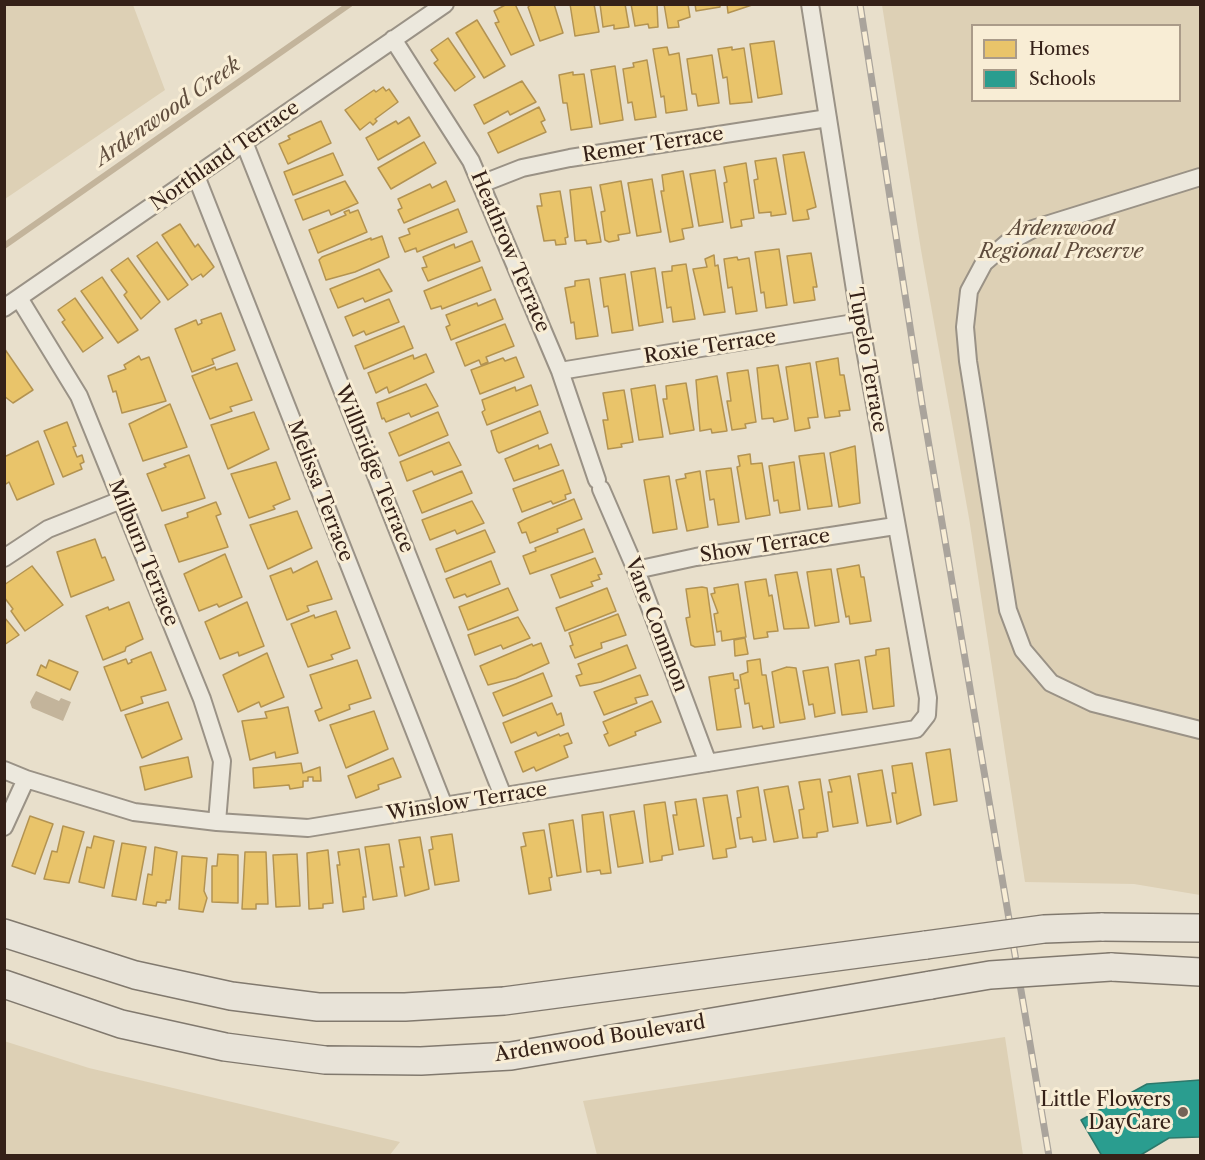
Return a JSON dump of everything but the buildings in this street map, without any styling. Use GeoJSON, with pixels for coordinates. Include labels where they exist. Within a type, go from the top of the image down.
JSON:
{"type":"FeatureCollection","features":[{"type":"Feature","properties":{"kind":"main road"},"geometry":{"type":"LineString","coordinates":[[4,933],[135,975],[231,996],[318,1007],[405,1007],[504,1001],[1044,929],[1200,928]]}},
{"type":"Feature","properties":{"kind":"main road","name":"Ardenwood Boulevard"},"geometry":{"type":"LineString","coordinates":[[4,984],[122,1024],[225,1047],[325,1060],[421,1061],[511,1056],[990,975],[1111,967],[1200,972]]}},
{"type":"Feature","properties":{"kind":"street","name":"Northland Terrace"},"geometry":{"type":"LineString","coordinates":[[4,308],[445,4]]}},
{"type":"Feature","properties":{"kind":"street","name":"Tupelo Terrace"},"geometry":{"type":"LineString","coordinates":[[810,4],[860,322],[895,526],[928,698],[927,715]]}},
{"type":"Feature","properties":{"kind":"street","name":"Heathrow Terrace"},"geometry":{"type":"LineString","coordinates":[[393,39],[454,131],[481,184],[560,371],[599,484]]}},
{"type":"Feature","properties":{"kind":"street","name":"Remer Terrace"},"geometry":{"type":"LineString","coordinates":[[481,184],[522,168],[570,158],[828,118]]}},
{"type":"Feature","properties":{"kind":"street","name":"Willbridge Terrace"},"geometry":{"type":"LineString","coordinates":[[244,142],[503,796]]}},
{"type":"Feature","properties":{"kind":"street","name":"Melissa Terrace"},"geometry":{"type":"LineString","coordinates":[[196,176],[444,806]]}},
{"type":"Feature","properties":{"kind":"street"},"geometry":{"type":"LineString","coordinates":[[1200,177],[1033,229],[1007,243],[984,263],[969,291],[965,327],[968,361],[1008,610],[1023,650],[1051,683],[1093,703],[1200,730]]}},
{"type":"Feature","properties":{"kind":"street","name":"Milburn Terrace"},"geometry":{"type":"LineString","coordinates":[[19,298],[79,396],[202,699],[222,761],[217,822]]}},
{"type":"Feature","properties":{"kind":"street","name":"Roxie Terrace"},"geometry":{"type":"LineString","coordinates":[[560,371],[860,322]]}},
{"type":"Feature","properties":{"kind":"street","name":"Vane Common"},"geometry":{"type":"LineString","coordinates":[[599,484],[636,570],[708,763]]}},
{"type":"Feature","properties":{"kind":"street"},"geometry":{"type":"LineString","coordinates":[[4,558],[48,529],[122,500]]}},
{"type":"Feature","properties":{"kind":"street","name":"Show Terrace"},"geometry":{"type":"LineString","coordinates":[[636,570],[696,556],[895,526]]}},
{"type":"Feature","properties":{"kind":"street","name":"Winslow Terrace"},"geometry":{"type":"LineString","coordinates":[[4,770],[26,779],[134,812],[217,822],[308,828],[916,729],[927,715]]}},
{"type":"Feature","properties":{"kind":"street"},"geometry":{"type":"LineString","coordinates":[[4,827],[26,779]]}},
{"type":"Feature","properties":{"kind":"green space"},"geometry":{"type":"Polygon","coordinates":[[[5,4],[133,5],[165,90],[5,199],[5,4]]]}},
{"type":"Feature","properties":{"kind":"green space","name":"Ardenwood Regional Preserve"},"geometry":{"type":"Polygon","coordinates":[[[882,5],[1200,5],[1200,895],[1134,884],[1025,882],[969,518],[921,250],[882,5]]]}},
{"type":"Feature","properties":{"kind":"green space"},"geometry":{"type":"Polygon","coordinates":[[[1005,1037],[1023,1155],[597,1155],[583,1101],[1005,1037]]]}},
{"type":"Feature","properties":{"kind":"green space"},"geometry":{"type":"Polygon","coordinates":[[[4,1041],[89,1068],[400,1142],[389,1156],[5,1155],[4,1041]]]}},
{"type":"Feature","properties":{"kind":"shaded area"},"geometry":{"type":"Polygon","coordinates":[[[36,691],[59,701],[61,698],[71,702],[63,721],[32,708],[30,702],[36,691]]]}},
{"type":"Feature","properties":{"kind":"waterway","name":"Ardenwood Creek"},"geometry":{"type":"LineString","coordinates":[[4,246],[350,4]]}},
{"type":"Feature","properties":{"kind":"railway"},"geometry":{"type":"LineString","coordinates":[[860,4],[922,404],[1049,1156]]}},
{"type":"Feature","properties":{"kind":"place","name":"Little Flowers DayCare"},"geometry":{"type":"Point","coordinates":[1183,1112]}}]}
